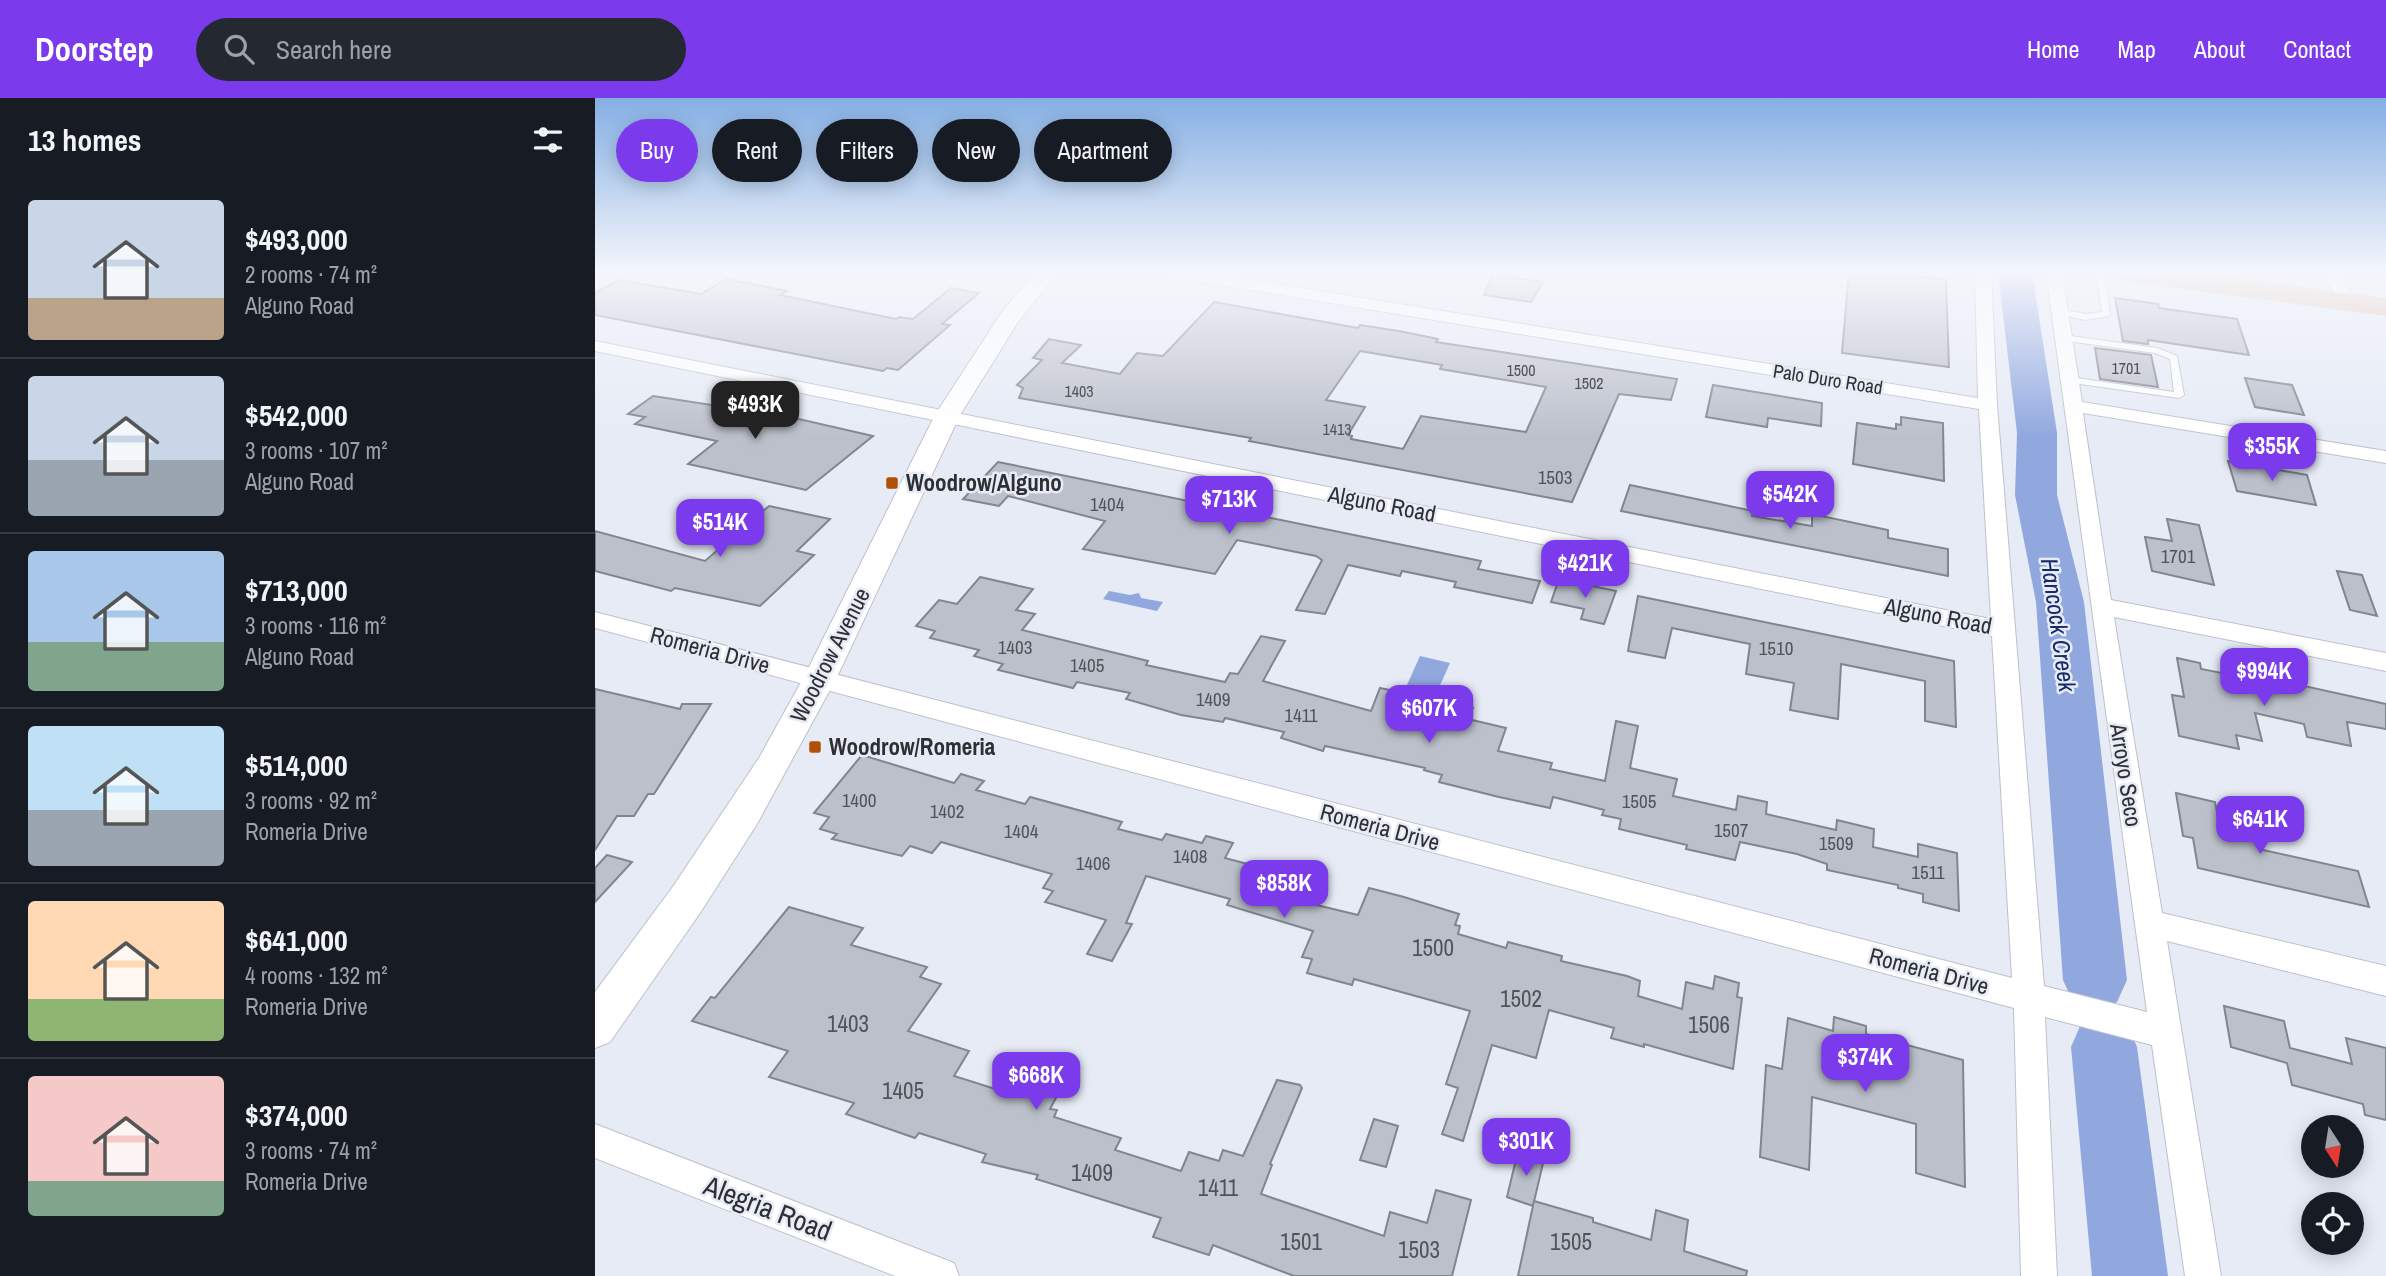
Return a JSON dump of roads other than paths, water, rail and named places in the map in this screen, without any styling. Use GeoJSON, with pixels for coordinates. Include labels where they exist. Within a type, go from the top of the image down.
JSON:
{"type":"FeatureCollection","features":[{"type":"Feature","properties":{"kind":"street","name":"Woodrow Avenue"},"geometry":{"type":"LineString","coordinates":[[595,1027],[708,866],[774,761],[820,679],[945,416],[1002,327]]}},
{"type":"Feature","properties":{"kind":"street","name":"Palo Duro Road"},"geometry":{"type":"LineString","coordinates":[[1508,327],[1988,405]]}},
{"type":"Feature","properties":{"kind":"street"},"geometry":{"type":"LineString","coordinates":[[1985,327],[1988,405],[2029,997],[2039,1276]]}},
{"type":"Feature","properties":{"kind":"street","name":"Arroyo Seco"},"geometry":{"type":"LineString","coordinates":[[2062,327],[2148,923],[2203,1276]]}},
{"type":"Feature","properties":{"kind":"street","name":"Alguno Road"},"geometry":{"type":"LineString","coordinates":[[595,346],[2005,630]]}},
{"type":"Feature","properties":{"kind":"street"},"geometry":{"type":"LineString","coordinates":[[2073,406],[2386,457]]}},
{"type":"Feature","properties":{"kind":"street"},"geometry":{"type":"LineString","coordinates":[[2101,606],[2386,662]]}},
{"type":"Feature","properties":{"kind":"street","name":"Romeria Drive"},"geometry":{"type":"LineString","coordinates":[[595,620],[2166,1033]]}},
{"type":"Feature","properties":{"kind":"street"},"geometry":{"type":"LineString","coordinates":[[2148,923],[2386,981]]}},
{"type":"Feature","properties":{"kind":"street","name":"Alegria Road"},"geometry":{"type":"LineString","coordinates":[[595,1141],[941,1276]]}},
{"type":"Feature","properties":{"kind":"lane"},"geometry":{"type":"LineString","coordinates":[[2063,338],[2157,351],[2173,358],[2179,394],[2069,380]]}},
{"type":"Feature","properties":{"kind":"water"},"geometry":{"type":"Polygon","coordinates":[[[1109,591],[1130,595],[1139,593],[1141,598],[1163,602],[1157,611],[1103,599],[1109,591]]]}},
{"type":"Feature","properties":{"kind":"water"},"geometry":{"type":"Polygon","coordinates":[[[1420,656],[1450,663],[1437,692],[1407,685],[1420,656]]]}},
{"type":"Feature","properties":{"kind":"waterway","name":"Hancock Creek"},"geometry":{"type":"LineString","coordinates":[[2023,327],[2037,433],[2036,495],[2060,602],[2095,980]]}},
{"type":"Feature","properties":{"kind":"waterway","name":"Hancock Creek"},"geometry":{"type":"LineString","coordinates":[[2104,1047],[2130,1276]]}},
{"type":"Feature","properties":{"kind":"place","name":"Woodrow/Alguno"},"geometry":{"type":"Point","coordinates":[892,483]}},
{"type":"Feature","properties":{"kind":"place","name":"Woodrow/Romeria"},"geometry":{"type":"Point","coordinates":[815,747]}}]}
